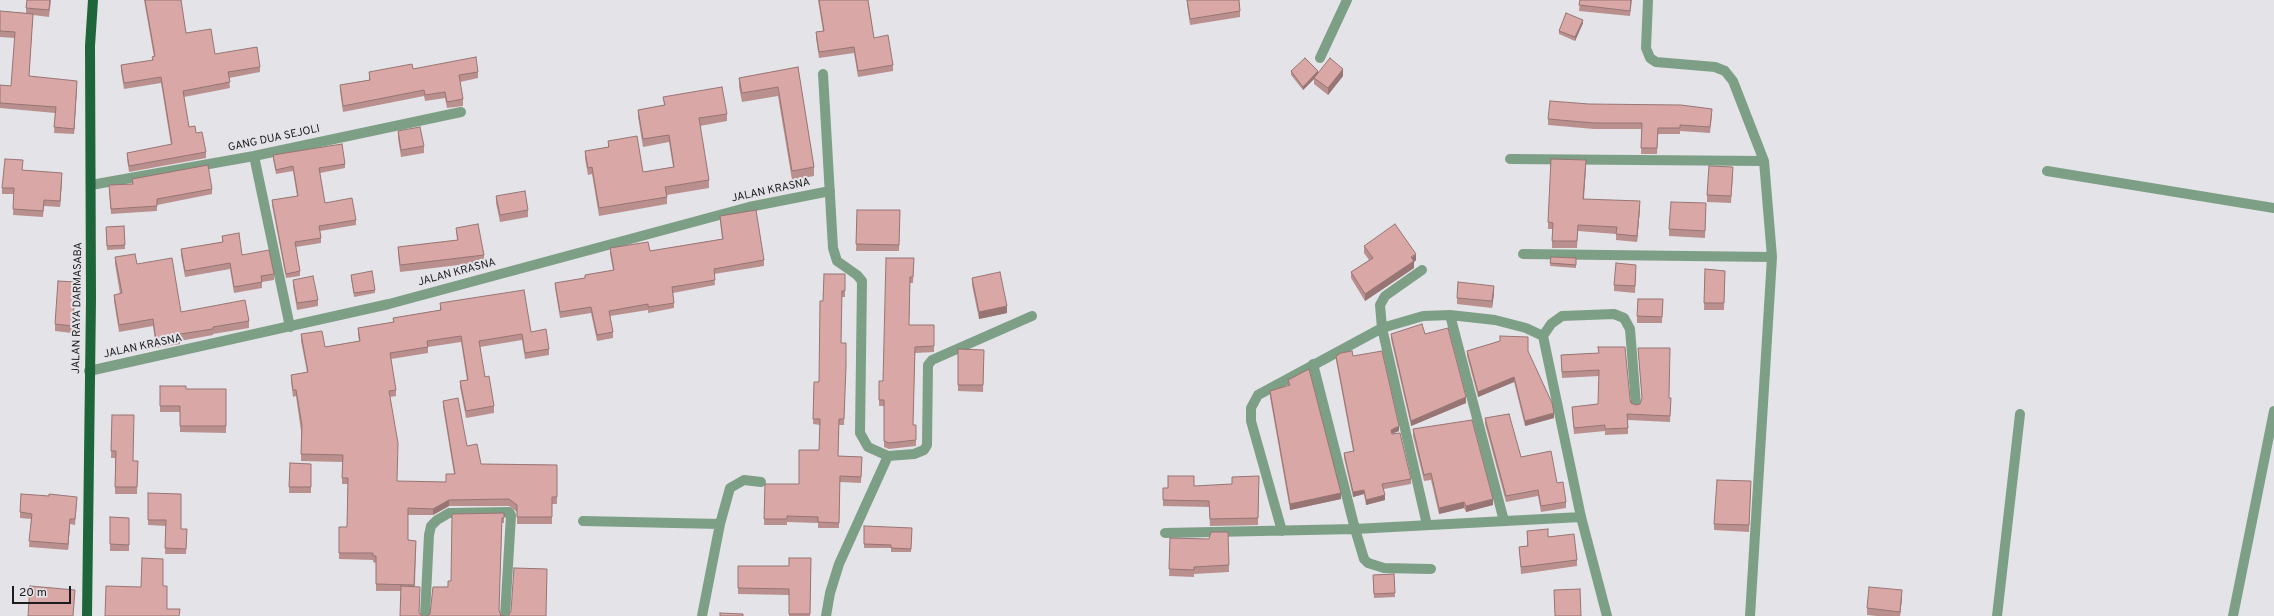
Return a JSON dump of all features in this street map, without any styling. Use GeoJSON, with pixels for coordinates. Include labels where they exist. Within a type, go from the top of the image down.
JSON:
{"type":"FeatureCollection","features":[{"type":"Feature","properties":{"kind":"main road","name":"JALAN RAYA DARMASABA"},"geometry":{"type":"LineString","coordinates":[[87,616],[91,186],[90,46],[93,0]]}},
{"type":"Feature","properties":{"kind":"street"},"geometry":{"type":"LineString","coordinates":[[1320,58],[1347,0]]}},
{"type":"Feature","properties":{"kind":"street"},"geometry":{"type":"LineString","coordinates":[[1648,0],[1646,48],[1650,58],[1656,62],[1715,67],[1725,71],[1734,81],[1764,160],[1772,257],[1750,616]]}},
{"type":"Feature","properties":{"kind":"street"},"geometry":{"type":"LineString","coordinates":[[823,74],[835,256],[837,261],[857,275],[862,281],[860,433],[868,447],[888,456],[914,454],[924,450],[927,445],[927,368],[930,362],[1032,316]]}},
{"type":"Feature","properties":{"kind":"street","name":"GANG DUA SEJOLI"},"geometry":{"type":"LineString","coordinates":[[91,186],[254,156],[461,112]]}},
{"type":"Feature","properties":{"kind":"street"},"geometry":{"type":"LineString","coordinates":[[254,156],[290,327]]}},
{"type":"Feature","properties":{"kind":"street"},"geometry":{"type":"LineString","coordinates":[[1510,159],[1764,160]]}},
{"type":"Feature","properties":{"kind":"street"},"geometry":{"type":"LineString","coordinates":[[2048,171],[2274,208]]}},
{"type":"Feature","properties":{"kind":"street","name":"JALAN KRASNA"},"geometry":{"type":"LineString","coordinates":[[89,371],[389,304],[749,207],[830,191]]}},
{"type":"Feature","properties":{"kind":"street"},"geometry":{"type":"LineString","coordinates":[[1523,254],[1772,257]]}},
{"type":"Feature","properties":{"kind":"street"},"geometry":{"type":"LineString","coordinates":[[1422,270],[1381,300],[1382,328],[1427,525]]}},
{"type":"Feature","properties":{"kind":"street"},"geometry":{"type":"LineString","coordinates":[[1607,616],[1582,517],[1543,336],[1551,324],[1562,316],[1614,314],[1624,318],[1630,329],[1636,405]]}},
{"type":"Feature","properties":{"kind":"street"},"geometry":{"type":"LineString","coordinates":[[1450,315],[1504,521]]}},
{"type":"Feature","properties":{"kind":"street"},"geometry":{"type":"LineString","coordinates":[[1282,531],[1251,421],[1251,408],[1258,395],[1382,328],[1423,316],[1450,315],[1495,320],[1526,328],[1543,336]]}},
{"type":"Feature","properties":{"kind":"street"},"geometry":{"type":"LineString","coordinates":[[1313,364],[1364,559],[1368,563],[1384,568],[1431,569]]}},
{"type":"Feature","properties":{"kind":"street"},"geometry":{"type":"LineString","coordinates":[[2233,616],[2274,411]]}},
{"type":"Feature","properties":{"kind":"street"},"geometry":{"type":"LineString","coordinates":[[1997,616],[2020,414]]}},
{"type":"Feature","properties":{"kind":"street"},"geometry":{"type":"LineString","coordinates":[[826,616],[830,593],[839,564],[888,456]]}},
{"type":"Feature","properties":{"kind":"street"},"geometry":{"type":"LineString","coordinates":[[702,616],[720,524],[730,488],[744,480],[761,482]]}},
{"type":"Feature","properties":{"kind":"street"},"geometry":{"type":"LineString","coordinates":[[425,616],[429,535],[431,526],[437,520],[449,514],[509,512],[511,515],[505,616]]}},
{"type":"Feature","properties":{"kind":"street"},"geometry":{"type":"LineString","coordinates":[[1165,534],[1355,529],[1582,517]]}},
{"type":"Feature","properties":{"kind":"street"},"geometry":{"type":"LineString","coordinates":[[583,521],[720,524]]}},
{"type":"Feature","properties":{"kind":"building"},"geometry":{"type":"Polygon","coordinates":[[[27,0],[50,0],[49,10],[26,8],[27,0]]]}},
{"type":"Feature","properties":{"kind":"building"},"geometry":{"type":"Polygon","coordinates":[[[145,0],[181,0],[186,33],[211,29],[215,54],[257,47],[260,67],[228,72],[230,82],[183,91],[189,127],[195,126],[196,133],[202,132],[206,152],[129,166],[127,153],[172,144],[161,77],[124,83],[121,65],[153,60],[152,57],[155,56],[145,0]]]}},
{"type":"Feature","properties":{"kind":"building"},"geometry":{"type":"Polygon","coordinates":[[[819,0],[868,0],[874,38],[888,35],[893,65],[858,71],[854,47],[819,52],[816,32],[824,31],[819,0]]]}},
{"type":"Feature","properties":{"kind":"building"},"geometry":{"type":"Polygon","coordinates":[[[1187,0],[1239,0],[1240,11],[1190,19],[1187,0]]]}},
{"type":"Feature","properties":{"kind":"building"},"geometry":{"type":"Polygon","coordinates":[[[1580,0],[1631,0],[1630,11],[1579,5],[1580,0]]]}},
{"type":"Feature","properties":{"kind":"building"},"geometry":{"type":"Polygon","coordinates":[[[0,11],[33,14],[29,76],[77,81],[74,129],[54,127],[56,107],[0,103],[0,85],[11,86],[15,32],[0,31],[0,11]]]}},
{"type":"Feature","properties":{"kind":"building"},"geometry":{"type":"Polygon","coordinates":[[[1566,13],[1583,20],[1575,37],[1559,31],[1566,13]]]}},
{"type":"Feature","properties":{"kind":"building"},"geometry":{"type":"Polygon","coordinates":[[[476,57],[478,72],[459,75],[463,99],[447,102],[445,92],[425,95],[424,90],[343,106],[340,85],[370,80],[369,72],[412,64],[413,69],[476,57]]]}},
{"type":"Feature","properties":{"kind":"building"},"geometry":{"type":"Polygon","coordinates":[[[1305,58],[1318,71],[1303,87],[1291,71],[1305,58]]]}},
{"type":"Feature","properties":{"kind":"building"},"geometry":{"type":"Polygon","coordinates":[[[1330,58],[1343,69],[1328,88],[1314,78],[1330,58]]]}},
{"type":"Feature","properties":{"kind":"building"},"geometry":{"type":"Polygon","coordinates":[[[798,67],[814,167],[792,171],[778,87],[742,93],[739,78],[798,67]]]}},
{"type":"Feature","properties":{"kind":"building"},"geometry":{"type":"Polygon","coordinates":[[[722,87],[727,114],[699,118],[709,180],[665,187],[667,197],[599,208],[592,167],[588,168],[585,151],[609,147],[608,141],[637,136],[643,172],[674,167],[669,135],[643,139],[638,110],[665,105],[663,97],[722,87]]]}},
{"type":"Feature","properties":{"kind":"building"},"geometry":{"type":"Polygon","coordinates":[[[1550,101],[1589,104],[1681,105],[1712,109],[1710,127],[1680,125],[1680,128],[1658,128],[1657,148],[1641,148],[1642,123],[1594,123],[1548,119],[1550,101]]]}},
{"type":"Feature","properties":{"kind":"building"},"geometry":{"type":"Polygon","coordinates":[[[420,127],[424,146],[401,150],[398,131],[420,127]]]}},
{"type":"Feature","properties":{"kind":"building"},"geometry":{"type":"Polygon","coordinates":[[[342,144],[345,164],[319,168],[325,203],[352,198],[356,220],[319,226],[321,238],[295,242],[300,271],[286,274],[272,200],[298,196],[293,166],[276,170],[273,155],[342,144]]]}},
{"type":"Feature","properties":{"kind":"building"},"geometry":{"type":"Polygon","coordinates":[[[5,159],[23,160],[22,170],[62,173],[60,201],[44,200],[43,211],[13,209],[14,188],[2,188],[5,159]]]}},
{"type":"Feature","properties":{"kind":"building"},"geometry":{"type":"Polygon","coordinates":[[[1551,159],[1586,160],[1583,199],[1640,201],[1637,236],[1616,234],[1617,227],[1578,225],[1577,241],[1552,241],[1553,223],[1548,222],[1551,159]]]}},
{"type":"Feature","properties":{"kind":"building"},"geometry":{"type":"Polygon","coordinates":[[[208,165],[212,189],[157,199],[157,206],[111,209],[109,185],[133,184],[132,179],[208,165]]]}},
{"type":"Feature","properties":{"kind":"building"},"geometry":{"type":"Polygon","coordinates":[[[1709,166],[1733,167],[1731,196],[1707,195],[1709,166]]]}},
{"type":"Feature","properties":{"kind":"building"},"geometry":{"type":"Polygon","coordinates":[[[525,191],[528,210],[500,215],[496,196],[525,191]]]}},
{"type":"Feature","properties":{"kind":"building"},"geometry":{"type":"Polygon","coordinates":[[[1671,202],[1706,203],[1705,231],[1669,229],[1671,202]]]}},
{"type":"Feature","properties":{"kind":"building"},"geometry":{"type":"Polygon","coordinates":[[[756,210],[764,260],[714,269],[715,280],[672,287],[674,303],[648,307],[648,304],[609,311],[613,332],[597,335],[591,307],[560,312],[555,283],[585,278],[585,275],[614,270],[610,248],[648,242],[650,251],[723,239],[720,216],[756,210]]]}},
{"type":"Feature","properties":{"kind":"building"},"geometry":{"type":"Polygon","coordinates":[[[857,210],[900,210],[899,245],[856,244],[857,210]]]}},
{"type":"Feature","properties":{"kind":"building"},"geometry":{"type":"Polygon","coordinates":[[[478,224],[484,255],[400,265],[398,247],[458,240],[456,228],[478,224]]]}},
{"type":"Feature","properties":{"kind":"building"},"geometry":{"type":"Polygon","coordinates":[[[1395,224],[1416,254],[1411,257],[1414,261],[1365,294],[1351,272],[1373,258],[1364,246],[1395,224]]]}},
{"type":"Feature","properties":{"kind":"building"},"geometry":{"type":"Polygon","coordinates":[[[124,226],[125,245],[107,246],[106,227],[124,226]]]}},
{"type":"Feature","properties":{"kind":"building"},"geometry":{"type":"Polygon","coordinates":[[[239,233],[242,255],[269,250],[274,274],[261,276],[262,282],[234,287],[230,263],[185,271],[181,249],[223,242],[222,236],[239,233]]]}},
{"type":"Feature","properties":{"kind":"building"},"geometry":{"type":"Polygon","coordinates":[[[135,254],[137,264],[172,258],[181,312],[245,300],[249,321],[180,334],[180,337],[156,341],[153,319],[119,325],[114,295],[122,293],[115,257],[135,254]]]}},
{"type":"Feature","properties":{"kind":"building"},"geometry":{"type":"Polygon","coordinates":[[[1551,257],[1576,258],[1576,265],[1550,263],[1551,257]]]}},
{"type":"Feature","properties":{"kind":"building"},"geometry":{"type":"Polygon","coordinates":[[[886,258],[914,258],[913,277],[910,277],[909,325],[934,325],[934,346],[915,347],[913,425],[916,425],[916,440],[889,443],[884,441],[884,400],[879,400],[879,381],[883,381],[886,258]]]}},
{"type":"Feature","properties":{"kind":"building"},"geometry":{"type":"Polygon","coordinates":[[[1616,263],[1636,265],[1635,286],[1614,285],[1616,263]]]}},
{"type":"Feature","properties":{"kind":"building"},"geometry":{"type":"Polygon","coordinates":[[[1705,269],[1725,271],[1724,303],[1704,303],[1705,269]]]}},
{"type":"Feature","properties":{"kind":"building"},"geometry":{"type":"Polygon","coordinates":[[[372,271],[375,290],[354,293],[351,275],[372,271]]]}},
{"type":"Feature","properties":{"kind":"building"},"geometry":{"type":"Polygon","coordinates":[[[1000,272],[1007,306],[979,312],[972,278],[1000,272]]]}},
{"type":"Feature","properties":{"kind":"building"},"geometry":{"type":"Polygon","coordinates":[[[824,274],[845,274],[845,291],[842,291],[841,343],[846,343],[844,419],[839,419],[838,456],[862,457],[861,477],[840,476],[839,523],[818,522],[818,517],[787,516],[787,519],[764,519],[765,484],[799,484],[799,450],[819,450],[820,419],[813,419],[814,382],[819,382],[820,301],[823,301],[824,274]]]}},
{"type":"Feature","properties":{"kind":"building"},"geometry":{"type":"Polygon","coordinates":[[[313,276],[318,300],[297,303],[293,280],[313,276]]]}},
{"type":"Feature","properties":{"kind":"building"},"geometry":{"type":"Polygon","coordinates":[[[58,281],[76,282],[72,326],[55,324],[58,281]]]}},
{"type":"Feature","properties":{"kind":"building"},"geometry":{"type":"Polygon","coordinates":[[[1458,282],[1494,286],[1492,301],[1457,298],[1458,282]]]}},
{"type":"Feature","properties":{"kind":"building"},"geometry":{"type":"Polygon","coordinates":[[[524,290],[531,332],[546,329],[549,349],[525,353],[522,334],[479,341],[485,377],[489,376],[494,406],[466,411],[460,381],[468,380],[461,336],[427,341],[428,347],[390,353],[396,390],[389,391],[398,443],[397,481],[446,482],[446,474],[455,474],[443,401],[458,398],[467,446],[477,444],[481,464],[557,465],[557,497],[552,497],[552,517],[517,517],[517,505],[509,499],[449,500],[433,509],[408,508],[408,540],[416,541],[414,585],[376,584],[376,556],[373,556],[373,553],[339,553],[339,527],[347,527],[348,478],[342,478],[343,455],[301,454],[302,425],[296,390],[293,390],[291,375],[308,372],[301,334],[322,331],[325,347],[360,341],[358,328],[394,322],[393,318],[441,310],[440,303],[524,290]]]}},
{"type":"Feature","properties":{"kind":"building"},"geometry":{"type":"Polygon","coordinates":[[[1638,299],[1663,299],[1662,317],[1637,316],[1638,299]]]}},
{"type":"Feature","properties":{"kind":"building"},"geometry":{"type":"Polygon","coordinates":[[[1422,324],[1425,334],[1448,328],[1466,397],[1411,421],[1391,334],[1422,324]]]}},
{"type":"Feature","properties":{"kind":"building"},"geometry":{"type":"Polygon","coordinates":[[[1500,336],[1528,337],[1528,351],[1552,403],[1554,413],[1525,421],[1514,377],[1478,392],[1467,351],[1500,341],[1500,336]]]}},
{"type":"Feature","properties":{"kind":"building"},"geometry":{"type":"Polygon","coordinates":[[[1598,347],[1625,347],[1630,399],[1631,403],[1636,405],[1640,404],[1642,398],[1638,348],[1670,348],[1670,416],[1627,414],[1628,428],[1605,429],[1605,425],[1574,428],[1572,407],[1598,404],[1599,370],[1562,372],[1561,355],[1599,353],[1598,347]]]}},
{"type":"Feature","properties":{"kind":"building"},"geometry":{"type":"Polygon","coordinates":[[[958,349],[984,350],[983,385],[958,385],[958,349]]]}},
{"type":"Feature","properties":{"kind":"building"},"geometry":{"type":"Polygon","coordinates":[[[1352,351],[1353,356],[1382,351],[1399,426],[1391,430],[1392,434],[1400,433],[1411,479],[1382,484],[1385,495],[1366,500],[1364,490],[1353,492],[1344,453],[1354,451],[1336,356],[1341,353],[1352,351]]]}},
{"type":"Feature","properties":{"kind":"building"},"geometry":{"type":"Polygon","coordinates":[[[1309,369],[1341,493],[1290,504],[1270,391],[1290,385],[1288,380],[1309,369]]]}},
{"type":"Feature","properties":{"kind":"building"},"geometry":{"type":"Polygon","coordinates":[[[160,386],[186,386],[186,389],[226,389],[226,426],[180,426],[180,406],[160,406],[160,386]]]}},
{"type":"Feature","properties":{"kind":"building"},"geometry":{"type":"Polygon","coordinates":[[[1509,414],[1521,457],[1551,451],[1557,483],[1563,482],[1566,502],[1541,506],[1538,490],[1506,496],[1485,418],[1509,414]]]}},
{"type":"Feature","properties":{"kind":"building"},"geometry":{"type":"Polygon","coordinates":[[[112,415],[134,415],[133,461],[138,461],[137,487],[115,487],[116,451],[111,451],[112,415]]]}},
{"type":"Feature","properties":{"kind":"building"},"geometry":{"type":"Polygon","coordinates":[[[1472,420],[1493,499],[1466,506],[1464,502],[1439,508],[1431,473],[1424,475],[1413,429],[1472,420]]]}},
{"type":"Feature","properties":{"kind":"building"},"geometry":{"type":"Polygon","coordinates":[[[290,463],[311,464],[311,487],[289,487],[290,463]]]}},
{"type":"Feature","properties":{"kind":"building"},"geometry":{"type":"Polygon","coordinates":[[[1168,476],[1194,476],[1194,486],[1232,484],[1232,477],[1259,476],[1258,518],[1210,519],[1209,501],[1163,500],[1163,488],[1168,488],[1168,476]]]}},
{"type":"Feature","properties":{"kind":"building"},"geometry":{"type":"Polygon","coordinates":[[[1717,480],[1751,481],[1749,525],[1714,524],[1717,480]]]}},
{"type":"Feature","properties":{"kind":"building"},"geometry":{"type":"Polygon","coordinates":[[[148,493],[181,494],[181,529],[187,529],[186,549],[165,548],[166,520],[148,520],[148,493]]]}},
{"type":"Feature","properties":{"kind":"building"},"geometry":{"type":"Polygon","coordinates":[[[21,494],[49,496],[49,494],[77,497],[75,519],[70,519],[68,544],[29,541],[32,514],[20,512],[21,494]]]}},
{"type":"Feature","properties":{"kind":"building"},"geometry":{"type":"Polygon","coordinates":[[[504,513],[504,518],[502,518],[499,610],[501,616],[426,616],[430,614],[433,587],[448,587],[448,581],[451,581],[452,514],[504,513]]]}},
{"type":"Feature","properties":{"kind":"building"},"geometry":{"type":"Polygon","coordinates":[[[110,517],[129,518],[129,545],[110,544],[110,517]]]}},
{"type":"Feature","properties":{"kind":"building"},"geometry":{"type":"Polygon","coordinates":[[[864,526],[912,528],[911,549],[891,548],[891,545],[864,544],[864,526]]]}},
{"type":"Feature","properties":{"kind":"building"},"geometry":{"type":"Polygon","coordinates":[[[1548,529],[1548,537],[1574,534],[1577,560],[1521,567],[1519,547],[1528,546],[1527,531],[1548,529]]]}},
{"type":"Feature","properties":{"kind":"building"},"geometry":{"type":"Polygon","coordinates":[[[1211,532],[1228,532],[1229,565],[1194,567],[1194,570],[1169,569],[1170,538],[1209,539],[1211,532]]]}},
{"type":"Feature","properties":{"kind":"building"},"geometry":{"type":"Polygon","coordinates":[[[142,558],[163,559],[163,586],[167,586],[167,609],[180,609],[179,616],[105,616],[106,586],[141,587],[142,558]]]}},
{"type":"Feature","properties":{"kind":"building"},"geometry":{"type":"Polygon","coordinates":[[[789,558],[811,558],[810,614],[789,614],[789,589],[738,588],[738,566],[789,566],[789,558]]]}},
{"type":"Feature","properties":{"kind":"building"},"geometry":{"type":"Polygon","coordinates":[[[514,568],[547,569],[546,616],[508,616],[511,611],[514,568]]]}},
{"type":"Feature","properties":{"kind":"building"},"geometry":{"type":"Polygon","coordinates":[[[1394,574],[1395,593],[1374,594],[1373,575],[1394,574]]]}},
{"type":"Feature","properties":{"kind":"building"},"geometry":{"type":"Polygon","coordinates":[[[30,586],[75,590],[73,616],[28,616],[30,586]]]}},
{"type":"Feature","properties":{"kind":"building"},"geometry":{"type":"Polygon","coordinates":[[[401,586],[420,587],[419,613],[423,616],[400,616],[401,586]]]}},
{"type":"Feature","properties":{"kind":"building"},"geometry":{"type":"Polygon","coordinates":[[[1869,587],[1902,590],[1900,612],[1867,608],[1869,587]]]}},
{"type":"Feature","properties":{"kind":"building"},"geometry":{"type":"Polygon","coordinates":[[[1580,589],[1581,616],[1555,616],[1554,590],[1580,589]]]}},
{"type":"Feature","properties":{"kind":"building"},"geometry":{"type":"Polygon","coordinates":[[[720,613],[743,614],[743,616],[720,616],[720,613]]]}}]}
